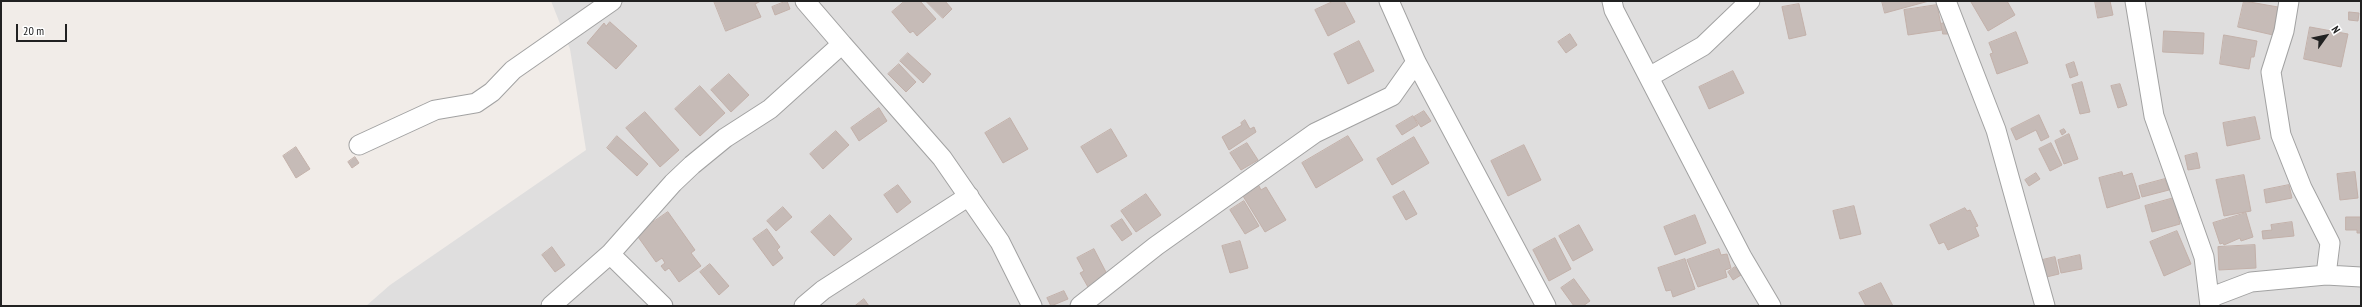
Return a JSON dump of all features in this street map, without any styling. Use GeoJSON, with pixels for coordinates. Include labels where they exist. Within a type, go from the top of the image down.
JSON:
{"type":"FeatureCollection","features":[{"type":"Feature","properties":{"kind":"street"},"geometry":{"type":"LineString","coordinates":[[359,145],[371,142],[435,110],[476,103],[492,92],[514,70],[612,1]]}},
{"type":"Feature","properties":{"kind":"street"},"geometry":{"type":"LineString","coordinates":[[805,1],[942,158],[1000,242],[1032,306]]}},
{"type":"Feature","properties":{"kind":"street"},"geometry":{"type":"LineString","coordinates":[[1389,1],[1416,62],[1546,306]]}},
{"type":"Feature","properties":{"kind":"street"},"geometry":{"type":"LineString","coordinates":[[1612,1],[1614,10],[1742,257],[1771,306]]}},
{"type":"Feature","properties":{"kind":"street"},"geometry":{"type":"LineString","coordinates":[[1649,77],[1704,46],[1750,1]]}},
{"type":"Feature","properties":{"kind":"street"},"geometry":{"type":"LineString","coordinates":[[1946,1],[1996,130],[2045,306]]}},
{"type":"Feature","properties":{"kind":"street"},"geometry":{"type":"LineString","coordinates":[[2135,1],[2154,116],[2204,257],[2209,302],[2251,282],[2326,275],[2361,277]]}},
{"type":"Feature","properties":{"kind":"street"},"geometry":{"type":"LineString","coordinates":[[2289,1],[2284,31],[2271,72],[2281,135],[2302,188],[2330,243],[2326,275]]}},
{"type":"Feature","properties":{"kind":"street"},"geometry":{"type":"LineString","coordinates":[[551,306],[610,254],[673,183],[692,165],[725,138],[770,109],[842,44]]}},
{"type":"Feature","properties":{"kind":"street"},"geometry":{"type":"LineString","coordinates":[[1080,306],[1156,246],[1316,133],[1392,96],[1416,62]]}},
{"type":"Feature","properties":{"kind":"street"},"geometry":{"type":"LineString","coordinates":[[804,306],[823,290],[969,196]]}},
{"type":"Feature","properties":{"kind":"street"},"geometry":{"type":"LineString","coordinates":[[610,254],[664,306]]}},
{"type":"Feature","properties":{"kind":"shaded area"},"geometry":{"type":"Polygon","coordinates":[[[551,1],[2361,1],[2361,306],[366,306],[390,285],[586,150],[570,49],[551,1]]]}},
{"type":"Feature","properties":{"kind":"building"},"geometry":{"type":"Polygon","coordinates":[[[714,1],[761,1],[755,4],[761,17],[726,31],[714,1]]]}},
{"type":"Feature","properties":{"kind":"building"},"geometry":{"type":"Polygon","coordinates":[[[787,1],[790,9],[775,15],[772,7],[787,1]]]}},
{"type":"Feature","properties":{"kind":"building"},"geometry":{"type":"Polygon","coordinates":[[[905,1],[920,1],[936,19],[917,36],[913,31],[910,33],[892,12],[905,1]]]}},
{"type":"Feature","properties":{"kind":"building"},"geometry":{"type":"Polygon","coordinates":[[[926,1],[945,1],[952,9],[943,18],[926,1]]]}},
{"type":"Feature","properties":{"kind":"building"},"geometry":{"type":"Polygon","coordinates":[[[1334,1],[1344,1],[1355,22],[1328,36],[1315,10],[1334,1]]]}},
{"type":"Feature","properties":{"kind":"building"},"geometry":{"type":"Polygon","coordinates":[[[1882,1],[1929,1],[1885,13],[1882,1]]]}},
{"type":"Feature","properties":{"kind":"building"},"geometry":{"type":"Polygon","coordinates":[[[2007,1],[2015,15],[1988,31],[1971,2],[2007,1]]]}},
{"type":"Feature","properties":{"kind":"building"},"geometry":{"type":"Polygon","coordinates":[[[2095,1],[2110,1],[2113,15],[2098,18],[2095,1]]]}},
{"type":"Feature","properties":{"kind":"building"},"geometry":{"type":"Polygon","coordinates":[[[2244,1],[2278,7],[2273,35],[2238,27],[2244,1]]]}},
{"type":"Feature","properties":{"kind":"building"},"geometry":{"type":"Polygon","coordinates":[[[1799,4],[1806,35],[1789,39],[1782,7],[1799,4]]]}},
{"type":"Feature","properties":{"kind":"building"},"geometry":{"type":"Polygon","coordinates":[[[1937,5],[1942,30],[1908,35],[1904,10],[1937,5]]]}},
{"type":"Feature","properties":{"kind":"building"},"geometry":{"type":"Polygon","coordinates":[[[2349,12],[2359,13],[2358,21],[2349,20],[2349,12]]]}},
{"type":"Feature","properties":{"kind":"building"},"geometry":{"type":"Polygon","coordinates":[[[610,22],[637,46],[616,69],[587,43],[604,23],[606,26],[610,22]]]}},
{"type":"Feature","properties":{"kind":"building"},"geometry":{"type":"Polygon","coordinates":[[[1942,23],[1954,23],[1954,34],[1943,34],[1942,23]]]}},
{"type":"Feature","properties":{"kind":"building"},"geometry":{"type":"Polygon","coordinates":[[[2310,27],[2348,34],[2341,67],[2304,59],[2310,27]]]}},
{"type":"Feature","properties":{"kind":"building"},"geometry":{"type":"Polygon","coordinates":[[[2164,31],[2204,33],[2203,54],[2163,52],[2164,31]]]}},
{"type":"Feature","properties":{"kind":"building"},"geometry":{"type":"Polygon","coordinates":[[[2016,32],[2028,63],[1997,74],[1990,54],[1993,53],[1989,43],[2016,32]]]}},
{"type":"Feature","properties":{"kind":"building"},"geometry":{"type":"Polygon","coordinates":[[[1570,34],[1577,45],[1566,53],[1558,42],[1570,34]]]}},
{"type":"Feature","properties":{"kind":"building"},"geometry":{"type":"Polygon","coordinates":[[[2224,35],[2257,41],[2254,57],[2251,57],[2249,69],[2220,64],[2224,35]]]}},
{"type":"Feature","properties":{"kind":"building"},"geometry":{"type":"Polygon","coordinates":[[[1359,41],[1374,71],[1348,84],[1334,54],[1359,41]]]}},
{"type":"Feature","properties":{"kind":"building"},"geometry":{"type":"Polygon","coordinates":[[[908,53],[931,74],[923,83],[900,61],[908,53]]]}},
{"type":"Feature","properties":{"kind":"building"},"geometry":{"type":"Polygon","coordinates":[[[2074,62],[2078,75],[2070,78],[2066,65],[2074,62]]]}},
{"type":"Feature","properties":{"kind":"building"},"geometry":{"type":"Polygon","coordinates":[[[899,64],[916,82],[906,92],[888,74],[899,64]]]}},
{"type":"Feature","properties":{"kind":"building"},"geometry":{"type":"Polygon","coordinates":[[[1733,71],[1744,93],[1709,109],[1699,87],[1733,71]]]}},
{"type":"Feature","properties":{"kind":"building"},"geometry":{"type":"Polygon","coordinates":[[[729,74],[749,95],[731,112],[711,90],[729,74]]]}},
{"type":"Feature","properties":{"kind":"building"},"geometry":{"type":"Polygon","coordinates":[[[2082,82],[2090,112],[2080,114],[2072,85],[2082,82]]]}},
{"type":"Feature","properties":{"kind":"building"},"geometry":{"type":"Polygon","coordinates":[[[2120,84],[2127,105],[2118,108],[2111,86],[2120,84]]]}},
{"type":"Feature","properties":{"kind":"building"},"geometry":{"type":"Polygon","coordinates":[[[700,86],[725,113],[700,136],[675,109],[700,86]]]}},
{"type":"Feature","properties":{"kind":"building"},"geometry":{"type":"Polygon","coordinates":[[[879,108],[887,121],[859,141],[851,128],[879,108]]]}},
{"type":"Feature","properties":{"kind":"building"},"geometry":{"type":"Polygon","coordinates":[[[1424,111],[1431,121],[1421,127],[1414,117],[1424,111]]]}},
{"type":"Feature","properties":{"kind":"building"},"geometry":{"type":"Polygon","coordinates":[[[645,112],[679,150],[660,167],[626,128],[645,112]]]}},
{"type":"Feature","properties":{"kind":"building"},"geometry":{"type":"Polygon","coordinates":[[[2039,115],[2049,137],[2041,141],[2036,130],[2016,140],[2011,129],[2039,115]]]}},
{"type":"Feature","properties":{"kind":"building"},"geometry":{"type":"Polygon","coordinates":[[[1413,116],[1418,125],[1402,135],[1396,126],[1413,116]]]}},
{"type":"Feature","properties":{"kind":"building"},"geometry":{"type":"Polygon","coordinates":[[[2255,117],[2260,139],[2227,146],[2223,123],[2255,117]]]}},
{"type":"Feature","properties":{"kind":"building"},"geometry":{"type":"Polygon","coordinates":[[[1010,118],[1028,149],[1003,163],[985,133],[1010,118]]]}},
{"type":"Feature","properties":{"kind":"building"},"geometry":{"type":"Polygon","coordinates":[[[1245,120],[1250,129],[1254,127],[1256,132],[1229,150],[1222,137],[1242,125],[1241,123],[1245,120]]]}},
{"type":"Feature","properties":{"kind":"building"},"geometry":{"type":"Polygon","coordinates":[[[1111,129],[1127,156],[1097,173],[1081,147],[1111,129]]]}},
{"type":"Feature","properties":{"kind":"building"},"geometry":{"type":"Polygon","coordinates":[[[2064,129],[2066,132],[2062,135],[2060,131],[2064,129]]]}},
{"type":"Feature","properties":{"kind":"building"},"geometry":{"type":"Polygon","coordinates":[[[836,131],[849,145],[823,169],[810,154],[836,131]]]}},
{"type":"Feature","properties":{"kind":"building"},"geometry":{"type":"Polygon","coordinates":[[[2069,134],[2078,159],[2064,164],[2055,141],[2069,134]]]}},
{"type":"Feature","properties":{"kind":"building"},"geometry":{"type":"Polygon","coordinates":[[[617,136],[648,164],[637,176],[607,148],[617,136]]]}},
{"type":"Feature","properties":{"kind":"building"},"geometry":{"type":"Polygon","coordinates":[[[1348,136],[1363,160],[1316,188],[1302,163],[1348,136]]]}},
{"type":"Feature","properties":{"kind":"building"},"geometry":{"type":"Polygon","coordinates":[[[1414,137],[1429,163],[1392,185],[1377,159],[1414,137]]]}},
{"type":"Feature","properties":{"kind":"building"},"geometry":{"type":"Polygon","coordinates":[[[1247,143],[1258,160],[1241,170],[1230,153],[1247,143]]]}},
{"type":"Feature","properties":{"kind":"building"},"geometry":{"type":"Polygon","coordinates":[[[2051,143],[2062,165],[2050,171],[2039,149],[2051,143]]]}},
{"type":"Feature","properties":{"kind":"building"},"geometry":{"type":"Polygon","coordinates":[[[1524,145],[1541,180],[1508,196],[1491,161],[1524,145]]]}},
{"type":"Feature","properties":{"kind":"building"},"geometry":{"type":"Polygon","coordinates":[[[296,147],[310,169],[296,178],[283,156],[296,147]]]}},
{"type":"Feature","properties":{"kind":"building"},"geometry":{"type":"Polygon","coordinates":[[[2197,153],[2200,168],[2188,170],[2185,156],[2197,153]]]}},
{"type":"Feature","properties":{"kind":"building"},"geometry":{"type":"Polygon","coordinates":[[[355,157],[359,163],[352,168],[348,162],[355,157]]]}},
{"type":"Feature","properties":{"kind":"building"},"geometry":{"type":"Polygon","coordinates":[[[2122,172],[2123,176],[2132,173],[2140,198],[2107,208],[2099,178],[2122,172]]]}},
{"type":"Feature","properties":{"kind":"building"},"geometry":{"type":"Polygon","coordinates":[[[2355,172],[2358,198],[2340,200],[2337,174],[2355,172]]]}},
{"type":"Feature","properties":{"kind":"building"},"geometry":{"type":"Polygon","coordinates":[[[2036,173],[2040,179],[2029,186],[2025,180],[2036,173]]]}},
{"type":"Feature","properties":{"kind":"building"},"geometry":{"type":"Polygon","coordinates":[[[2244,175],[2251,211],[2224,216],[2216,180],[2244,175]]]}},
{"type":"Feature","properties":{"kind":"building"},"geometry":{"type":"Polygon","coordinates":[[[2165,179],[2169,190],[2142,197],[2139,186],[2165,179]]]}},
{"type":"Feature","properties":{"kind":"building"},"geometry":{"type":"Polygon","coordinates":[[[898,185],[911,202],[897,213],[884,195],[898,185]]]}},
{"type":"Feature","properties":{"kind":"building"},"geometry":{"type":"Polygon","coordinates":[[[2289,185],[2292,198],[2266,203],[2264,190],[2289,185]]]}},
{"type":"Feature","properties":{"kind":"building"},"geometry":{"type":"Polygon","coordinates":[[[1259,186],[1261,190],[1266,187],[1286,220],[1265,232],[1243,196],[1259,186]]]}},
{"type":"Feature","properties":{"kind":"building"},"geometry":{"type":"Polygon","coordinates":[[[1404,191],[1417,214],[1406,220],[1393,197],[1404,191]]]}},
{"type":"Feature","properties":{"kind":"building"},"geometry":{"type":"Polygon","coordinates":[[[1146,194],[1161,215],[1136,232],[1121,211],[1146,194]]]}},
{"type":"Feature","properties":{"kind":"building"},"geometry":{"type":"Polygon","coordinates":[[[2174,198],[2180,224],[2152,232],[2145,206],[2174,198]]]}},
{"type":"Feature","properties":{"kind":"building"},"geometry":{"type":"Polygon","coordinates":[[[1244,201],[1259,226],[1245,234],[1230,210],[1244,201]]]}},
{"type":"Feature","properties":{"kind":"building"},"geometry":{"type":"Polygon","coordinates":[[[1854,206],[1861,234],[1840,239],[1833,211],[1854,206]]]}},
{"type":"Feature","properties":{"kind":"building"},"geometry":{"type":"Polygon","coordinates":[[[783,207],[792,217],[776,231],[767,221],[783,207]]]}},
{"type":"Feature","properties":{"kind":"building"},"geometry":{"type":"Polygon","coordinates":[[[1965,208],[1967,211],[1970,210],[1978,226],[1975,227],[1979,236],[1948,250],[1944,242],[1939,244],[1930,225],[1965,208]]]}},
{"type":"Feature","properties":{"kind":"building"},"geometry":{"type":"Polygon","coordinates":[[[668,212],[695,250],[691,253],[701,266],[679,282],[669,268],[665,271],[661,266],[665,263],[662,258],[656,262],[636,234],[668,212]]]}},
{"type":"Feature","properties":{"kind":"building"},"geometry":{"type":"Polygon","coordinates":[[[2246,213],[2253,237],[2241,241],[2240,238],[2224,245],[2223,243],[2220,244],[2213,223],[2246,213]]]}},
{"type":"Feature","properties":{"kind":"building"},"geometry":{"type":"Polygon","coordinates":[[[830,215],[852,239],[834,256],[811,232],[830,215]]]}},
{"type":"Feature","properties":{"kind":"building"},"geometry":{"type":"Polygon","coordinates":[[[1695,215],[1706,243],[1675,255],[1664,227],[1695,215]]]}},
{"type":"Feature","properties":{"kind":"building"},"geometry":{"type":"Polygon","coordinates":[[[2346,217],[2361,217],[2361,233],[2357,233],[2357,230],[2346,230],[2346,217]]]}},
{"type":"Feature","properties":{"kind":"building"},"geometry":{"type":"Polygon","coordinates":[[[1122,219],[1132,234],[1122,241],[1111,226],[1122,219]]]}},
{"type":"Feature","properties":{"kind":"building"},"geometry":{"type":"Polygon","coordinates":[[[2292,222],[2294,236],[2263,239],[2262,231],[2272,230],[2271,225],[2292,222]]]}},
{"type":"Feature","properties":{"kind":"building"},"geometry":{"type":"Polygon","coordinates":[[[1579,225],[1593,250],[1573,261],[1559,236],[1579,225]]]}},
{"type":"Feature","properties":{"kind":"building"},"geometry":{"type":"Polygon","coordinates":[[[767,229],[780,247],[777,250],[783,258],[773,266],[753,239],[767,229]]]}},
{"type":"Feature","properties":{"kind":"building"},"geometry":{"type":"Polygon","coordinates":[[[2177,231],[2191,264],[2164,276],[2150,242],[2177,231]]]}},
{"type":"Feature","properties":{"kind":"building"},"geometry":{"type":"Polygon","coordinates":[[[1555,238],[1571,269],[1549,281],[1533,250],[1555,238]]]}},
{"type":"Feature","properties":{"kind":"building"},"geometry":{"type":"Polygon","coordinates":[[[1240,241],[1248,268],[1230,273],[1222,246],[1240,241]]]}},
{"type":"Feature","properties":{"kind":"building"},"geometry":{"type":"Polygon","coordinates":[[[2255,245],[2256,268],[2219,270],[2218,247],[2255,245]]]}},
{"type":"Feature","properties":{"kind":"building"},"geometry":{"type":"Polygon","coordinates":[[[552,247],[565,265],[555,272],[542,255],[552,247]]]}},
{"type":"Feature","properties":{"kind":"building"},"geometry":{"type":"Polygon","coordinates":[[[1094,249],[1108,276],[1088,287],[1080,273],[1084,271],[1077,258],[1094,249]]]}},
{"type":"Feature","properties":{"kind":"building"},"geometry":{"type":"Polygon","coordinates":[[[1719,249],[1721,255],[1727,254],[1731,268],[1725,270],[1727,277],[1698,287],[1687,260],[1719,249]]]}},
{"type":"Feature","properties":{"kind":"building"},"geometry":{"type":"Polygon","coordinates":[[[2080,255],[2082,269],[2061,273],[2058,260],[2080,255]]]}},
{"type":"Feature","properties":{"kind":"building"},"geometry":{"type":"Polygon","coordinates":[[[2055,257],[2059,274],[2038,279],[2034,262],[2055,257]]]}},
{"type":"Feature","properties":{"kind":"building"},"geometry":{"type":"Polygon","coordinates":[[[1685,259],[1695,289],[1673,297],[1671,290],[1666,291],[1658,268],[1685,259]]]}},
{"type":"Feature","properties":{"kind":"building"},"geometry":{"type":"Polygon","coordinates":[[[710,264],[729,286],[719,295],[700,272],[710,264]]]}},
{"type":"Feature","properties":{"kind":"building"},"geometry":{"type":"Polygon","coordinates":[[[1735,267],[1741,275],[1733,280],[1728,272],[1735,267]]]}},
{"type":"Feature","properties":{"kind":"building"},"geometry":{"type":"Polygon","coordinates":[[[1574,279],[1590,301],[1583,306],[1574,306],[1561,288],[1574,279]]]}},
{"type":"Feature","properties":{"kind":"building"},"geometry":{"type":"Polygon","coordinates":[[[1881,283],[1893,306],[1866,306],[1859,293],[1881,283]]]}},
{"type":"Feature","properties":{"kind":"building"},"geometry":{"type":"Polygon","coordinates":[[[1064,291],[1068,299],[1051,306],[1047,298],[1064,291]]]}},
{"type":"Feature","properties":{"kind":"building"},"geometry":{"type":"Polygon","coordinates":[[[864,299],[869,306],[855,306],[864,299]]]}}]}
